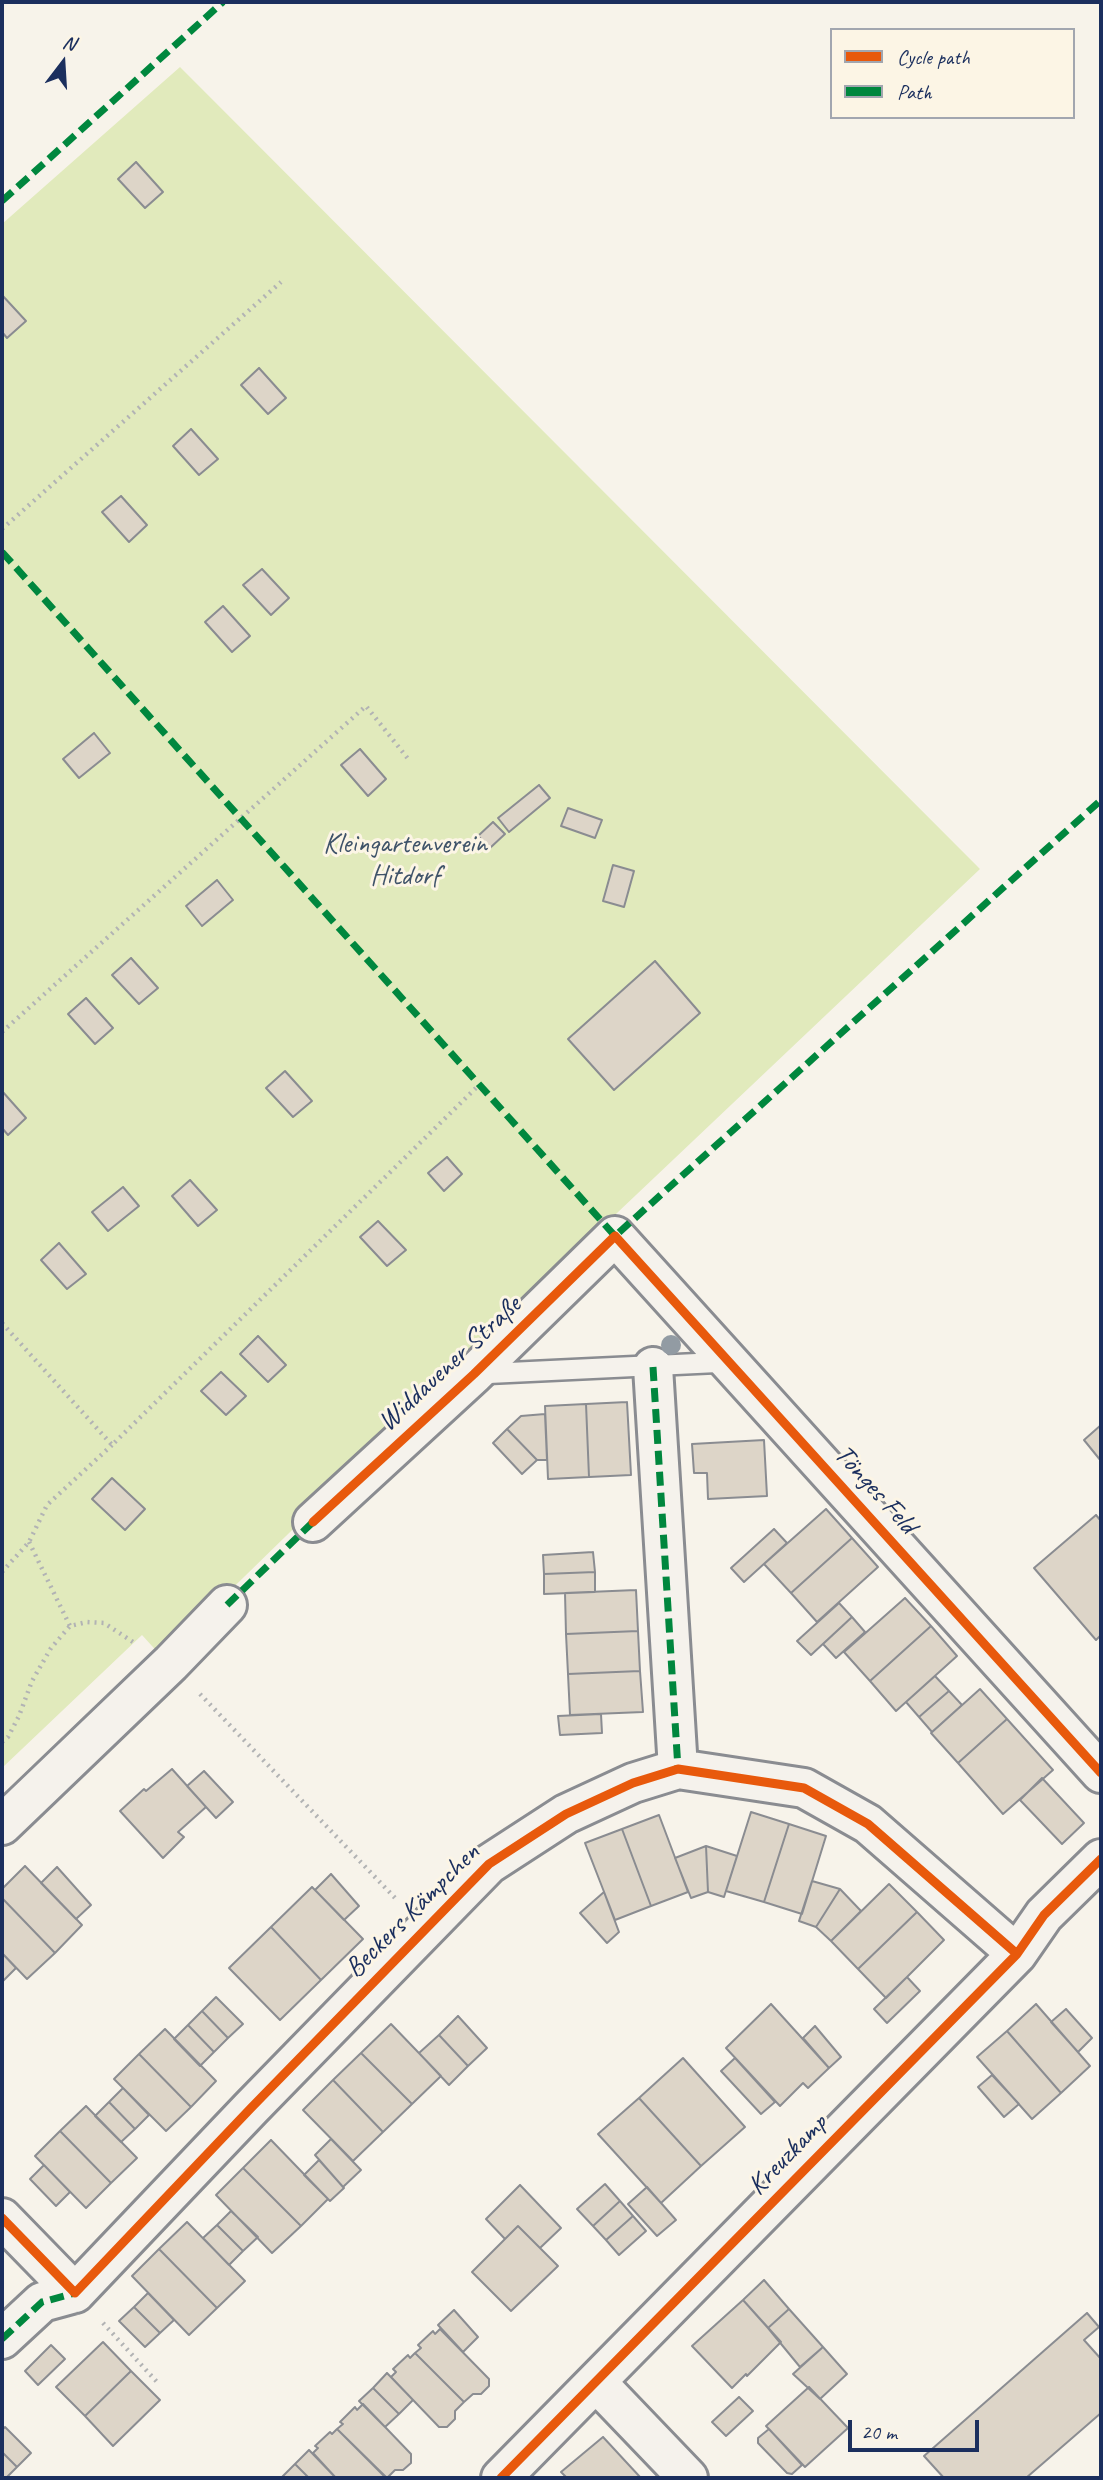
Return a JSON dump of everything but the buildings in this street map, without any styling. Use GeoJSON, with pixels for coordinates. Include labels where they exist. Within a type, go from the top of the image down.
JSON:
{"type":"FeatureCollection","features":[{"type":"Feature","properties":{"kind":"street","name":"Tönges Feld"},"geometry":{"type":"LineString","coordinates":[[615,1236],[1101,1773]]}},
{"type":"Feature","properties":{"kind":"street","name":"Widdauener Straße"},"geometry":{"type":"LineString","coordinates":[[313,1522],[474,1374],[615,1236]]}},
{"type":"Feature","properties":{"kind":"street"},"geometry":{"type":"LineString","coordinates":[[653,1367],[678,1769]]}},
{"type":"Feature","properties":{"kind":"street"},"geometry":{"type":"LineString","coordinates":[[2,1825],[227,1605]]}},
{"type":"Feature","properties":{"kind":"street","name":"Beckers Kämpchen"},"geometry":{"type":"LineString","coordinates":[[75,2293],[424,1928],[489,1864],[565,1814],[633,1783],[678,1769],[804,1788],[868,1824],[1017,1954]]}},
{"type":"Feature","properties":{"kind":"street","name":"Kreuzkamp"},"geometry":{"type":"LineString","coordinates":[[501,2478],[1017,1954],[1044,1915],[1101,1859]]}},
{"type":"Feature","properties":{"kind":"street"},"geometry":{"type":"LineString","coordinates":[[2,2218],[75,2293],[42,2302],[2,2339]]}},
{"type":"Feature","properties":{"kind":"street"},"geometry":{"type":"LineString","coordinates":[[597,2383],[688,2478]]}},
{"type":"Feature","properties":{"kind":"lane","name":"Widdauener Straße"},"geometry":{"type":"LineString","coordinates":[[474,1374],[729,1362]]}},
{"type":"Feature","properties":{"kind":"path"},"geometry":{"type":"LineString","coordinates":[[2,529],[281,282]]}},
{"type":"Feature","properties":{"kind":"path"},"geometry":{"type":"LineString","coordinates":[[2,1032],[366,706],[409,760]]}},
{"type":"Feature","properties":{"kind":"path"},"geometry":{"type":"LineString","coordinates":[[2,1572],[29,1542],[47,1505],[112,1445],[479,1085]]}},
{"type":"Feature","properties":{"kind":"path"},"geometry":{"type":"LineString","coordinates":[[2,1323],[112,1445]]}},
{"type":"Feature","properties":{"kind":"path"},"geometry":{"type":"LineString","coordinates":[[29,1542],[70,1626]]}},
{"type":"Feature","properties":{"kind":"path"},"geometry":{"type":"LineString","coordinates":[[2,1742],[8,1737],[19,1716],[32,1681],[51,1648],[70,1626],[87,1622],[104,1623],[126,1636],[166,1667],[424,1928]]}},
{"type":"Feature","properties":{"kind":"path"},"geometry":{"type":"LineString","coordinates":[[75,2293],[157,2382]]}},
{"type":"Feature","properties":{"kind":"green space","name":"Kleingartenverein Hitdorf"},"geometry":{"type":"Polygon","coordinates":[[[180,67],[980,869],[617,1213],[162,1657],[142,1635],[2,1768],[2,224],[180,67]]]}},
{"type":"Feature","properties":{"kind":"marked path"},"geometry":{"type":"LineString","coordinates":[[2,201],[223,2]]}},
{"type":"Feature","properties":{"kind":"marked path"},"geometry":{"type":"LineString","coordinates":[[2,552],[615,1236],[1101,800]]}},
{"type":"Feature","properties":{"kind":"marked path"},"geometry":{"type":"LineString","coordinates":[[653,1367],[678,1769]]}},
{"type":"Feature","properties":{"kind":"marked path"},"geometry":{"type":"LineString","coordinates":[[227,1605],[313,1522]]}},
{"type":"Feature","properties":{"kind":"marked path"},"geometry":{"type":"LineString","coordinates":[[2,2339],[42,2302],[75,2293]]}},
{"type":"Feature","properties":{"kind":"cycle path"},"geometry":{"type":"LineString","coordinates":[[313,1522],[474,1374],[615,1236],[1101,1773]]}},
{"type":"Feature","properties":{"kind":"cycle path"},"geometry":{"type":"LineString","coordinates":[[2,2218],[75,2293],[489,1864],[566,1814],[633,1783],[678,1769],[804,1788],[868,1824],[1017,1954]]}},
{"type":"Feature","properties":{"kind":"cycle path"},"geometry":{"type":"LineString","coordinates":[[501,2478],[1017,1954],[1044,1915],[1101,1859]]}}]}
